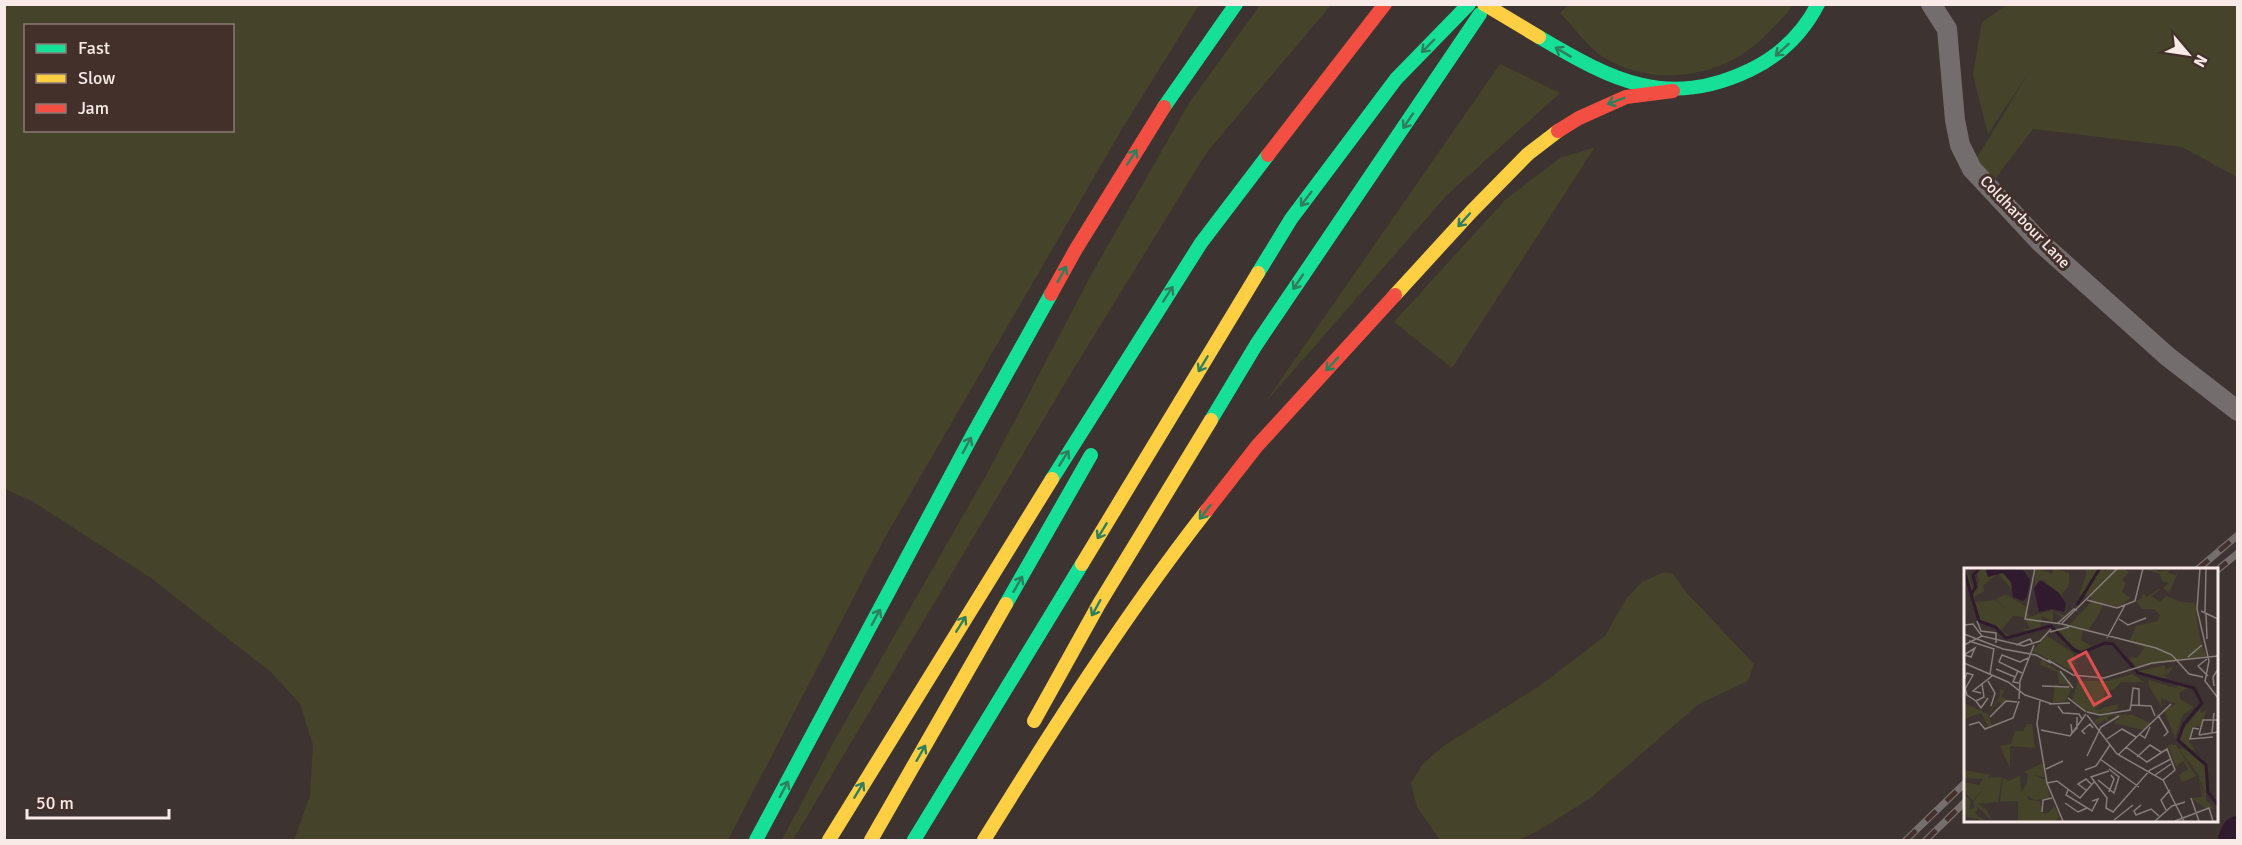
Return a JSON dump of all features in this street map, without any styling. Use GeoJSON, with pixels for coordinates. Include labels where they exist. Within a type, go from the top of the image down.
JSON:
{"type":"FeatureCollection","features":[{"type":"Feature","properties":{"kind":"main road"},"geometry":{"type":"LineString","coordinates":[[756,840],[973,434],[1076,249],[1150,128],[1236,4]]}},
{"type":"Feature","properties":{"kind":"main road"},"geometry":{"type":"LineString","coordinates":[[829,840],[1077,438],[1201,243],[1338,62],[1385,4]]}},
{"type":"Feature","properties":{"kind":"main road"},"geometry":{"type":"LineString","coordinates":[[914,840],[1291,219],[1396,79],[1469,4]]}},
{"type":"Feature","properties":{"kind":"main road"},"geometry":{"type":"LineString","coordinates":[[1025,738],[1099,604],[1256,345],[1485,4],[1604,74],[1648,87],[1673,91]]}},
{"type":"Feature","properties":{"kind":"main road"},"geometry":{"type":"LineString","coordinates":[[984,840],[1069,703],[1167,561],[1257,446],[1505,176],[1554,134],[1579,118],[1626,97],[1710,87],[1748,72],[1772,58],[1795,38],[1820,7]]}},
{"type":"Feature","properties":{"kind":"main road"},"geometry":{"type":"LineString","coordinates":[[1230,228],[1338,62]]}},
{"type":"Feature","properties":{"kind":"main road"},"geometry":{"type":"LineString","coordinates":[[871,840],[1096,447]]}},
{"type":"Feature","properties":{"kind":"main road"},"geometry":{"type":"LineString","coordinates":[[969,840],[980,820]]}},
{"type":"Feature","properties":{"kind":"street","name":"Coldharbour Lane"},"geometry":{"type":"LineString","coordinates":[[1931,4],[1947,29],[1955,120],[1960,145],[1972,169],[2040,242],[2167,356],[2238,411]]}},
{"type":"Feature","properties":{"kind":"shaded area"},"geometry":{"type":"Polygon","coordinates":[[[5,4],[1199,4],[1122,129],[883,541],[728,840],[294,840],[310,796],[313,745],[300,704],[272,673],[151,578],[32,501],[5,489],[5,4]]]}},
{"type":"Feature","properties":{"kind":"shaded area"},"geometry":{"type":"Polygon","coordinates":[[[1261,4],[1331,5],[1207,152],[1073,370],[793,840],[782,840],[838,734],[988,472],[1091,275],[1189,103],[1261,4]]]}},
{"type":"Feature","properties":{"kind":"shaded area"},"geometry":{"type":"Polygon","coordinates":[[[1569,4],[1791,5],[1788,12],[1761,40],[1734,59],[1698,72],[1659,75],[1639,72],[1603,57],[1560,13],[1569,4]]]}},
{"type":"Feature","properties":{"kind":"shaded area"},"geometry":{"type":"Polygon","coordinates":[[[2007,5],[2237,5],[2237,177],[2182,147],[2033,129],[1994,180],[1975,161],[2029,72],[1988,134],[1973,75],[1982,22],[2007,5]]]}},
{"type":"Feature","properties":{"kind":"shaded area"},"geometry":{"type":"Polygon","coordinates":[[[1500,64],[1560,93],[1447,195],[1264,404],[1500,64]]]}},
{"type":"Feature","properties":{"kind":"shaded area"},"geometry":{"type":"Polygon","coordinates":[[[1595,147],[1452,368],[1394,322],[1505,200],[1560,158],[1595,147]]]}},
{"type":"Feature","properties":{"kind":"shaded area"},"geometry":{"type":"Polygon","coordinates":[[[1664,572],[1673,574],[1686,592],[1754,664],[1748,681],[1699,704],[1589,799],[1541,829],[1519,840],[1440,840],[1417,807],[1411,783],[1422,765],[1442,747],[1541,685],[1605,636],[1626,599],[1642,582],[1664,572]]]}},
{"type":"Feature","properties":{"kind":"waterway"},"geometry":{"type":"LineString","coordinates":[[2235,840],[2238,833]]}},
{"type":"Feature","properties":{"kind":"railway"},"geometry":{"type":"LineString","coordinates":[[2199,568],[2238,535]]}},
{"type":"Feature","properties":{"kind":"railway"},"geometry":{"type":"LineString","coordinates":[[2218,569],[2238,553]]}},
{"type":"Feature","properties":{"kind":"railway"},"geometry":{"type":"LineString","coordinates":[[1906,840],[1964,784]]}},
{"type":"Feature","properties":{"kind":"railway"},"geometry":{"type":"LineString","coordinates":[[1926,840],[1964,803]]}},
{"type":"Feature","properties":{"kind":"traffic: fast"},"geometry":{"type":"LineString","coordinates":[[1164,107],[1236,4]]}},
{"type":"Feature","properties":{"kind":"traffic: fast"},"geometry":{"type":"LineString","coordinates":[[1258,273],[1291,219],[1396,79],[1469,4]]}},
{"type":"Feature","properties":{"kind":"traffic: fast"},"geometry":{"type":"LineString","coordinates":[[1539,37],[1616,77],[1641,85],[1692,88],[1720,82],[1750,70],[1771,58],[1798,34],[1818,4]]}},
{"type":"Feature","properties":{"kind":"traffic: fast"},"geometry":{"type":"LineString","coordinates":[[1211,420],[1256,345],[1480,14]]}},
{"type":"Feature","properties":{"kind":"traffic: fast"},"geometry":{"type":"LineString","coordinates":[[1052,479],[1201,243],[1268,155]]}},
{"type":"Feature","properties":{"kind":"traffic: fast"},"geometry":{"type":"LineString","coordinates":[[756,840],[973,434],[1051,294]]}},
{"type":"Feature","properties":{"kind":"traffic: fast"},"geometry":{"type":"LineString","coordinates":[[1006,604],[1091,455]]}},
{"type":"Feature","properties":{"kind":"traffic: fast"},"geometry":{"type":"LineString","coordinates":[[914,840],[1082,564]]}},
{"type":"Feature","properties":{"kind":"traffic: slow"},"geometry":{"type":"LineString","coordinates":[[1484,4],[1539,37]]}},
{"type":"Feature","properties":{"kind":"traffic: slow"},"geometry":{"type":"LineString","coordinates":[[1395,295],[1528,154],[1558,131]]}},
{"type":"Feature","properties":{"kind":"traffic: slow"},"geometry":{"type":"LineString","coordinates":[[1082,564],[1258,273]]}},
{"type":"Feature","properties":{"kind":"traffic: slow"},"geometry":{"type":"LineString","coordinates":[[1034,721],[1099,604],[1211,420]]}},
{"type":"Feature","properties":{"kind":"traffic: slow"},"geometry":{"type":"LineString","coordinates":[[829,840],[1052,479]]}},
{"type":"Feature","properties":{"kind":"traffic: slow"},"geometry":{"type":"LineString","coordinates":[[984,840],[1119,631],[1207,510]]}},
{"type":"Feature","properties":{"kind":"traffic: slow"},"geometry":{"type":"LineString","coordinates":[[871,840],[1006,604]]}},
{"type":"Feature","properties":{"kind":"traffic: jam"},"geometry":{"type":"LineString","coordinates":[[1268,155],[1385,4]]}},
{"type":"Feature","properties":{"kind":"traffic: jam"},"geometry":{"type":"LineString","coordinates":[[1558,131],[1579,118],[1626,97],[1673,91]]}},
{"type":"Feature","properties":{"kind":"traffic: jam"},"geometry":{"type":"LineString","coordinates":[[1051,294],[1076,249],[1164,107]]}},
{"type":"Feature","properties":{"kind":"traffic: jam"},"geometry":{"type":"LineString","coordinates":[[1207,510],[1257,446],[1395,295]]}}]}
